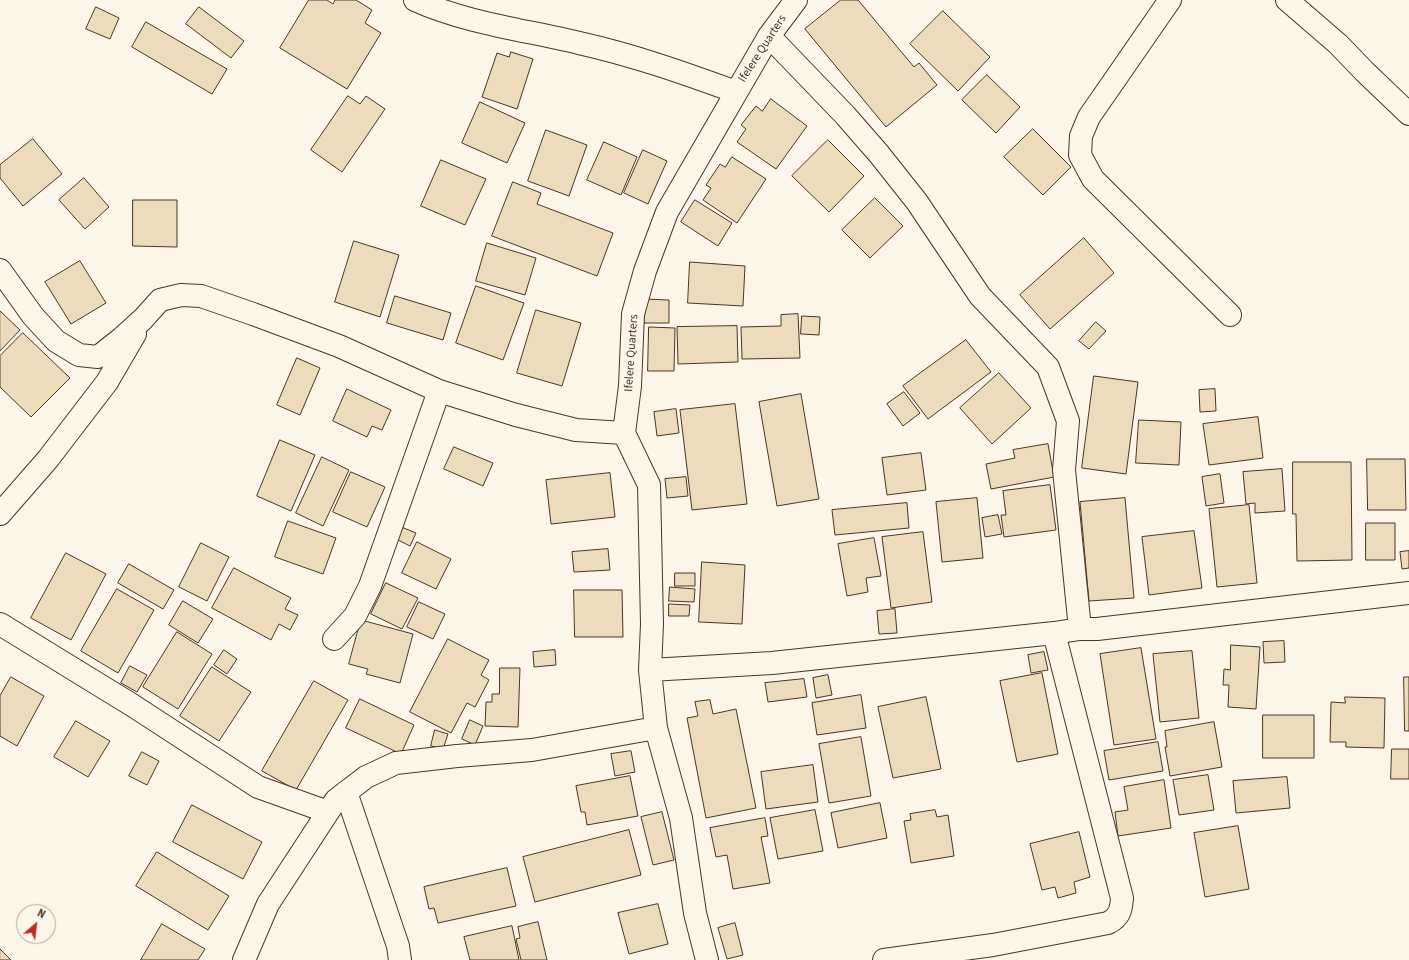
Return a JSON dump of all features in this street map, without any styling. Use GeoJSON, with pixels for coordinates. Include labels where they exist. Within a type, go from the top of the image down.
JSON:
{"type":"FeatureCollection","features":[{"type":"Feature","properties":{"kind":"street"},"geometry":{"type":"LineString","coordinates":[[415,0],[460,16],[581,43],[654,63],[736,92]]}},
{"type":"Feature","properties":{"kind":"street","name":"Ifelere Quarters"},"geometry":{"type":"LineString","coordinates":[[624,433],[630,386],[633,314],[645,271],[666,212],[769,36],[796,0]]}},
{"type":"Feature","properties":{"kind":"street"},"geometry":{"type":"LineString","coordinates":[[1170,0],[1089,117],[1081,136],[1080,155],[1093,179],[1230,315]]}},
{"type":"Feature","properties":{"kind":"street"},"geometry":{"type":"LineString","coordinates":[[1287,0],[1338,44],[1364,72],[1409,114]]}},
{"type":"Feature","properties":{"kind":"street"},"geometry":{"type":"LineString","coordinates":[[769,36],[845,114],[880,154],[917,202],[980,296],[1048,367],[1068,421],[1064,470],[1080,629]]}},
{"type":"Feature","properties":{"kind":"street"},"geometry":{"type":"LineString","coordinates":[[0,270],[33,316],[56,341],[79,355],[98,357],[143,319],[160,300],[181,295],[201,296],[339,346],[439,391],[516,415],[576,430],[624,433],[649,485],[652,624],[650,670],[656,728],[681,818],[695,913],[707,960]]}},
{"type":"Feature","properties":{"kind":"street"},"geometry":{"type":"LineString","coordinates":[[0,514],[48,459],[107,382],[143,319]]}},
{"type":"Feature","properties":{"kind":"street"},"geometry":{"type":"LineString","coordinates":[[334,639],[355,616],[370,586],[439,391]]}},
{"type":"Feature","properties":{"kind":"street"},"geometry":{"type":"LineString","coordinates":[[650,670],[772,663],[1080,629],[1097,629],[1409,593]]}},
{"type":"Feature","properties":{"kind":"street"},"geometry":{"type":"LineString","coordinates":[[0,624],[132,705],[258,786],[328,812]]}},
{"type":"Feature","properties":{"kind":"street"},"geometry":{"type":"LineString","coordinates":[[884,960],[993,945],[1108,923],[1115,919],[1121,910],[1122,898],[1054,633]]}},
{"type":"Feature","properties":{"kind":"street"},"geometry":{"type":"LineString","coordinates":[[244,960],[268,904],[336,800],[366,778],[396,763],[532,750],[656,728]]}},
{"type":"Feature","properties":{"kind":"street"},"geometry":{"type":"LineString","coordinates":[[346,792],[398,946],[400,960]]}},
{"type":"Feature","properties":{"kind":"building"},"geometry":{"type":"Polygon","coordinates":[[[309,0],[327,0],[333,4],[335,0],[356,0],[372,10],[365,23],[381,33],[347,89],[280,48],[309,0]]]}},
{"type":"Feature","properties":{"kind":"building"},"geometry":{"type":"Polygon","coordinates":[[[841,0],[858,0],[914,67],[919,63],[937,85],[886,127],[805,29],[841,0]]]}},
{"type":"Feature","properties":{"kind":"building"},"geometry":{"type":"Polygon","coordinates":[[[96,7],[119,18],[110,39],[86,29],[96,7]]]}},
{"type":"Feature","properties":{"kind":"building"},"geometry":{"type":"Polygon","coordinates":[[[199,7],[244,41],[231,58],[186,24],[199,7]]]}},
{"type":"Feature","properties":{"kind":"building"},"geometry":{"type":"Polygon","coordinates":[[[943,11],[990,57],[958,91],[910,44],[943,11]]]}},
{"type":"Feature","properties":{"kind":"building"},"geometry":{"type":"Polygon","coordinates":[[[146,22],[227,69],[212,94],[132,47],[146,22]]]}},
{"type":"Feature","properties":{"kind":"building"},"geometry":{"type":"Polygon","coordinates":[[[511,52],[533,59],[517,109],[482,97],[497,53],[509,57],[511,52]]]}},
{"type":"Feature","properties":{"kind":"building"},"geometry":{"type":"Polygon","coordinates":[[[987,75],[1020,107],[996,133],[962,100],[987,75]]]}},
{"type":"Feature","properties":{"kind":"building"},"geometry":{"type":"Polygon","coordinates":[[[348,96],[360,104],[366,96],[385,109],[342,172],[311,150],[348,96]]]}},
{"type":"Feature","properties":{"kind":"building"},"geometry":{"type":"Polygon","coordinates":[[[771,99],[807,126],[776,169],[737,142],[746,129],[741,125],[756,106],[762,111],[771,99]]]}},
{"type":"Feature","properties":{"kind":"building"},"geometry":{"type":"Polygon","coordinates":[[[480,102],[525,123],[507,163],[462,143],[480,102]]]}},
{"type":"Feature","properties":{"kind":"building"},"geometry":{"type":"Polygon","coordinates":[[[1033,129],[1071,167],[1043,195],[1004,157],[1033,129]]]}},
{"type":"Feature","properties":{"kind":"building"},"geometry":{"type":"Polygon","coordinates":[[[546,130],[587,145],[569,196],[528,181],[546,130]]]}},
{"type":"Feature","properties":{"kind":"building"},"geometry":{"type":"Polygon","coordinates":[[[33,139],[62,174],[23,206],[0,178],[0,165],[33,139]]]}},
{"type":"Feature","properties":{"kind":"building"},"geometry":{"type":"Polygon","coordinates":[[[828,140],[864,176],[829,212],[792,176],[828,140]]]}},
{"type":"Feature","properties":{"kind":"building"},"geometry":{"type":"Polygon","coordinates":[[[604,142],[637,157],[621,195],[587,180],[604,142]]]}},
{"type":"Feature","properties":{"kind":"building"},"geometry":{"type":"Polygon","coordinates":[[[643,150],[667,161],[648,204],[624,193],[643,150]]]}},
{"type":"Feature","properties":{"kind":"building"},"geometry":{"type":"Polygon","coordinates":[[[732,157],[766,179],[737,223],[703,200],[711,188],[706,185],[720,164],[725,167],[732,157]]]}},
{"type":"Feature","properties":{"kind":"building"},"geometry":{"type":"Polygon","coordinates":[[[441,160],[486,179],[465,225],[421,206],[441,160]]]}},
{"type":"Feature","properties":{"kind":"building"},"geometry":{"type":"Polygon","coordinates":[[[84,178],[109,207],[85,229],[59,200],[84,178]]]}},
{"type":"Feature","properties":{"kind":"building"},"geometry":{"type":"Polygon","coordinates":[[[513,182],[541,193],[537,204],[613,233],[597,276],[492,236],[513,182]]]}},
{"type":"Feature","properties":{"kind":"building"},"geometry":{"type":"Polygon","coordinates":[[[875,198],[903,226],[870,258],[842,230],[875,198]]]}},
{"type":"Feature","properties":{"kind":"building"},"geometry":{"type":"Polygon","coordinates":[[[133,200],[177,200],[177,247],[133,246],[133,200]]]}},
{"type":"Feature","properties":{"kind":"building"},"geometry":{"type":"Polygon","coordinates":[[[695,200],[732,223],[718,246],[681,222],[695,200]]]}},
{"type":"Feature","properties":{"kind":"building"},"geometry":{"type":"Polygon","coordinates":[[[1084,238],[1114,273],[1050,329],[1020,295],[1084,238]]]}},
{"type":"Feature","properties":{"kind":"building"},"geometry":{"type":"Polygon","coordinates":[[[354,241],[399,255],[380,317],[335,302],[354,241]]]}},
{"type":"Feature","properties":{"kind":"building"},"geometry":{"type":"Polygon","coordinates":[[[487,243],[536,258],[525,295],[476,281],[487,243]]]}},
{"type":"Feature","properties":{"kind":"building"},"geometry":{"type":"Polygon","coordinates":[[[80,261],[106,303],[71,324],[45,282],[80,261]]]}},
{"type":"Feature","properties":{"kind":"building"},"geometry":{"type":"Polygon","coordinates":[[[690,262],[745,266],[743,306],[688,303],[690,262]]]}},
{"type":"Feature","properties":{"kind":"building"},"geometry":{"type":"Polygon","coordinates":[[[476,286],[524,303],[503,360],[456,343],[476,286]]]}},
{"type":"Feature","properties":{"kind":"building"},"geometry":{"type":"Polygon","coordinates":[[[395,296],[451,313],[443,340],[387,323],[395,296]]]}},
{"type":"Feature","properties":{"kind":"building"},"geometry":{"type":"Polygon","coordinates":[[[644,299],[669,300],[669,323],[644,323],[644,299]]]}},
{"type":"Feature","properties":{"kind":"building"},"geometry":{"type":"Polygon","coordinates":[[[536,310],[581,323],[562,386],[517,373],[536,310]]]}},
{"type":"Feature","properties":{"kind":"building"},"geometry":{"type":"Polygon","coordinates":[[[0,311],[20,330],[0,351],[0,311]]]}},
{"type":"Feature","properties":{"kind":"building"},"geometry":{"type":"Polygon","coordinates":[[[798,314],[800,358],[742,359],[741,327],[781,326],[781,315],[798,314]]]}},
{"type":"Feature","properties":{"kind":"building"},"geometry":{"type":"Polygon","coordinates":[[[802,316],[820,317],[819,335],[801,334],[802,316]]]}},
{"type":"Feature","properties":{"kind":"building"},"geometry":{"type":"Polygon","coordinates":[[[1096,322],[1106,331],[1089,349],[1079,341],[1096,322]]]}},
{"type":"Feature","properties":{"kind":"building"},"geometry":{"type":"Polygon","coordinates":[[[737,326],[738,362],[678,364],[677,327],[737,326]]]}},
{"type":"Feature","properties":{"kind":"building"},"geometry":{"type":"Polygon","coordinates":[[[649,327],[675,328],[674,371],[648,371],[649,327]]]}},
{"type":"Feature","properties":{"kind":"building"},"geometry":{"type":"Polygon","coordinates":[[[23,333],[70,378],[31,417],[0,387],[0,356],[23,333]]]}},
{"type":"Feature","properties":{"kind":"building"},"geometry":{"type":"Polygon","coordinates":[[[966,340],[991,372],[928,419],[903,386],[966,340]]]}},
{"type":"Feature","properties":{"kind":"building"},"geometry":{"type":"Polygon","coordinates":[[[297,358],[320,368],[300,415],[277,405],[297,358]]]}},
{"type":"Feature","properties":{"kind":"building"},"geometry":{"type":"Polygon","coordinates":[[[999,373],[1031,408],[992,444],[960,408],[999,373]]]}},
{"type":"Feature","properties":{"kind":"building"},"geometry":{"type":"Polygon","coordinates":[[[1094,376],[1138,382],[1126,474],[1082,468],[1094,376]]]}},
{"type":"Feature","properties":{"kind":"building"},"geometry":{"type":"Polygon","coordinates":[[[347,389],[391,410],[382,430],[372,426],[367,437],[333,421],[347,389]]]}},
{"type":"Feature","properties":{"kind":"building"},"geometry":{"type":"Polygon","coordinates":[[[1215,389],[1216,411],[1200,412],[1199,390],[1215,389]]]}},
{"type":"Feature","properties":{"kind":"building"},"geometry":{"type":"Polygon","coordinates":[[[904,392],[920,413],[903,426],[887,404],[904,392]]]}},
{"type":"Feature","properties":{"kind":"building"},"geometry":{"type":"Polygon","coordinates":[[[801,394],[819,499],[777,506],[759,402],[801,394]]]}},
{"type":"Feature","properties":{"kind":"building"},"geometry":{"type":"Polygon","coordinates":[[[735,404],[747,504],[692,510],[680,410],[735,404]]]}},
{"type":"Feature","properties":{"kind":"building"},"geometry":{"type":"Polygon","coordinates":[[[676,409],[679,433],[657,436],[654,412],[676,409]]]}},
{"type":"Feature","properties":{"kind":"building"},"geometry":{"type":"Polygon","coordinates":[[[1258,417],[1263,458],[1209,465],[1203,424],[1258,417]]]}},
{"type":"Feature","properties":{"kind":"building"},"geometry":{"type":"Polygon","coordinates":[[[1139,420],[1181,422],[1179,465],[1136,463],[1139,420]]]}},
{"type":"Feature","properties":{"kind":"building"},"geometry":{"type":"Polygon","coordinates":[[[280,440],[315,455],[291,511],[257,496],[280,440]]]}},
{"type":"Feature","properties":{"kind":"building"},"geometry":{"type":"Polygon","coordinates":[[[1048,444],[1054,477],[991,489],[986,464],[1015,458],[1013,450],[1048,444]]]}},
{"type":"Feature","properties":{"kind":"building"},"geometry":{"type":"Polygon","coordinates":[[[454,447],[493,463],[483,486],[444,469],[454,447]]]}},
{"type":"Feature","properties":{"kind":"building"},"geometry":{"type":"Polygon","coordinates":[[[921,453],[926,490],[887,495],[882,458],[921,453]]]}},
{"type":"Feature","properties":{"kind":"building"},"geometry":{"type":"Polygon","coordinates":[[[322,457],[349,470],[323,526],[296,513],[322,457]]]}},
{"type":"Feature","properties":{"kind":"building"},"geometry":{"type":"Polygon","coordinates":[[[1367,459],[1405,459],[1406,510],[1368,510],[1367,459]]]}},
{"type":"Feature","properties":{"kind":"building"},"geometry":{"type":"Polygon","coordinates":[[[1293,462],[1351,462],[1352,560],[1297,561],[1296,514],[1293,514],[1293,462]]]}},
{"type":"Feature","properties":{"kind":"building"},"geometry":{"type":"Polygon","coordinates":[[[1282,469],[1285,511],[1255,513],[1255,503],[1246,504],[1243,472],[1282,469]]]}},
{"type":"Feature","properties":{"kind":"building"},"geometry":{"type":"Polygon","coordinates":[[[351,472],[385,487],[367,527],[333,512],[351,472]]]}},
{"type":"Feature","properties":{"kind":"building"},"geometry":{"type":"Polygon","coordinates":[[[610,473],[615,517],[551,524],[546,480],[610,473]]]}},
{"type":"Feature","properties":{"kind":"building"},"geometry":{"type":"Polygon","coordinates":[[[1220,474],[1224,503],[1206,506],[1202,477],[1220,474]]]}},
{"type":"Feature","properties":{"kind":"building"},"geometry":{"type":"Polygon","coordinates":[[[686,477],[688,496],[667,498],[665,479],[686,477]]]}},
{"type":"Feature","properties":{"kind":"building"},"geometry":{"type":"Polygon","coordinates":[[[1050,485],[1056,530],[1004,537],[1001,515],[1006,515],[1003,491],[1050,485]]]}},
{"type":"Feature","properties":{"kind":"building"},"geometry":{"type":"Polygon","coordinates":[[[977,498],[983,558],[942,562],[936,502],[977,498]]]}},
{"type":"Feature","properties":{"kind":"building"},"geometry":{"type":"Polygon","coordinates":[[[1125,498],[1134,598],[1089,601],[1080,502],[1125,498]]]}},
{"type":"Feature","properties":{"kind":"building"},"geometry":{"type":"Polygon","coordinates":[[[907,503],[909,528],[835,535],[832,510],[907,503]]]}},
{"type":"Feature","properties":{"kind":"building"},"geometry":{"type":"Polygon","coordinates":[[[1249,505],[1257,583],[1217,587],[1209,509],[1249,505]]]}},
{"type":"Feature","properties":{"kind":"building"},"geometry":{"type":"Polygon","coordinates":[[[998,515],[1002,534],[985,537],[982,518],[998,515]]]}},
{"type":"Feature","properties":{"kind":"building"},"geometry":{"type":"Polygon","coordinates":[[[288,521],[336,538],[323,574],[275,557],[288,521]]]}},
{"type":"Feature","properties":{"kind":"building"},"geometry":{"type":"Polygon","coordinates":[[[1366,523],[1395,523],[1395,560],[1366,560],[1366,523]]]}},
{"type":"Feature","properties":{"kind":"building"},"geometry":{"type":"Polygon","coordinates":[[[399,526],[416,533],[410,546],[394,538],[399,526]]]}},
{"type":"Feature","properties":{"kind":"building"},"geometry":{"type":"Polygon","coordinates":[[[1194,531],[1202,588],[1149,595],[1142,537],[1194,531]]]}},
{"type":"Feature","properties":{"kind":"building"},"geometry":{"type":"Polygon","coordinates":[[[923,532],[932,602],[891,608],[882,537],[923,532]]]}},
{"type":"Feature","properties":{"kind":"building"},"geometry":{"type":"Polygon","coordinates":[[[874,538],[881,576],[866,578],[868,592],[847,596],[838,544],[874,538]]]}},
{"type":"Feature","properties":{"kind":"building"},"geometry":{"type":"Polygon","coordinates":[[[417,542],[451,559],[436,589],[402,573],[417,542]]]}},
{"type":"Feature","properties":{"kind":"building"},"geometry":{"type":"Polygon","coordinates":[[[201,543],[229,557],[207,601],[179,587],[201,543]]]}},
{"type":"Feature","properties":{"kind":"building"},"geometry":{"type":"Polygon","coordinates":[[[608,549],[610,570],[574,572],[572,552],[608,549]]]}},
{"type":"Feature","properties":{"kind":"building"},"geometry":{"type":"Polygon","coordinates":[[[1409,551],[1409,568],[1402,569],[1400,552],[1409,551]]]}},
{"type":"Feature","properties":{"kind":"building"},"geometry":{"type":"Polygon","coordinates":[[[66,553],[106,574],[71,640],[31,618],[66,553]]]}},
{"type":"Feature","properties":{"kind":"building"},"geometry":{"type":"Polygon","coordinates":[[[702,562],[745,565],[742,624],[699,622],[702,562]]]}},
{"type":"Feature","properties":{"kind":"building"},"geometry":{"type":"Polygon","coordinates":[[[129,564],[174,590],[163,609],[118,583],[129,564]]]}},
{"type":"Feature","properties":{"kind":"building"},"geometry":{"type":"Polygon","coordinates":[[[234,568],[291,598],[285,609],[298,615],[290,630],[279,624],[271,640],[212,608],[234,568]]]}},
{"type":"Feature","properties":{"kind":"building"},"geometry":{"type":"Polygon","coordinates":[[[675,573],[695,573],[695,586],[675,586],[675,573]]]}},
{"type":"Feature","properties":{"kind":"building"},"geometry":{"type":"Polygon","coordinates":[[[386,583],[418,598],[402,629],[371,614],[386,583]]]}},
{"type":"Feature","properties":{"kind":"building"},"geometry":{"type":"Polygon","coordinates":[[[670,587],[695,589],[694,602],[669,601],[670,587]]]}},
{"type":"Feature","properties":{"kind":"building"},"geometry":{"type":"Polygon","coordinates":[[[117,589],[154,610],[118,673],[81,651],[117,589]]]}},
{"type":"Feature","properties":{"kind":"building"},"geometry":{"type":"Polygon","coordinates":[[[574,590],[622,590],[623,637],[575,637],[574,590]]]}},
{"type":"Feature","properties":{"kind":"building"},"geometry":{"type":"Polygon","coordinates":[[[183,601],[213,619],[198,643],[169,625],[183,601]]]}},
{"type":"Feature","properties":{"kind":"building"},"geometry":{"type":"Polygon","coordinates":[[[419,602],[445,614],[433,639],[407,627],[419,602]]]}},
{"type":"Feature","properties":{"kind":"building"},"geometry":{"type":"Polygon","coordinates":[[[669,604],[690,605],[689,616],[669,616],[669,604]]]}},
{"type":"Feature","properties":{"kind":"building"},"geometry":{"type":"Polygon","coordinates":[[[895,609],[897,633],[879,634],[877,611],[895,609]]]}},
{"type":"Feature","properties":{"kind":"building"},"geometry":{"type":"Polygon","coordinates":[[[361,620],[413,634],[400,683],[366,674],[368,669],[349,664],[361,620]]]}},
{"type":"Feature","properties":{"kind":"building"},"geometry":{"type":"Polygon","coordinates":[[[177,632],[212,654],[178,709],[143,687],[177,632]]]}},
{"type":"Feature","properties":{"kind":"building"},"geometry":{"type":"Polygon","coordinates":[[[448,639],[489,660],[481,675],[489,680],[475,707],[467,703],[451,733],[410,712],[448,639]]]}},
{"type":"Feature","properties":{"kind":"building"},"geometry":{"type":"Polygon","coordinates":[[[1284,641],[1285,662],[1264,663],[1263,642],[1284,641]]]}},
{"type":"Feature","properties":{"kind":"building"},"geometry":{"type":"Polygon","coordinates":[[[1231,645],[1260,647],[1256,709],[1228,707],[1229,685],[1223,685],[1224,669],[1230,670],[1231,645]]]}},
{"type":"Feature","properties":{"kind":"building"},"geometry":{"type":"Polygon","coordinates":[[[1141,648],[1156,739],[1114,745],[1100,654],[1141,648]]]}},
{"type":"Feature","properties":{"kind":"building"},"geometry":{"type":"Polygon","coordinates":[[[224,650],[237,659],[227,674],[214,665],[224,650]]]}},
{"type":"Feature","properties":{"kind":"building"},"geometry":{"type":"Polygon","coordinates":[[[555,650],[556,665],[534,667],[533,652],[555,650]]]}},
{"type":"Feature","properties":{"kind":"building"},"geometry":{"type":"Polygon","coordinates":[[[1192,651],[1199,718],[1160,722],[1153,654],[1192,651]]]}},
{"type":"Feature","properties":{"kind":"building"},"geometry":{"type":"Polygon","coordinates":[[[1044,652],[1048,670],[1031,673],[1028,655],[1044,652]]]}},
{"type":"Feature","properties":{"kind":"building"},"geometry":{"type":"Polygon","coordinates":[[[130,666],[147,675],[137,692],[121,683],[130,666]]]}},
{"type":"Feature","properties":{"kind":"building"},"geometry":{"type":"Polygon","coordinates":[[[212,667],[251,692],[219,741],[180,716],[212,667]]]}},
{"type":"Feature","properties":{"kind":"building"},"geometry":{"type":"Polygon","coordinates":[[[500,668],[520,668],[518,727],[485,726],[486,702],[492,702],[492,694],[499,694],[500,668]]]}},
{"type":"Feature","properties":{"kind":"building"},"geometry":{"type":"Polygon","coordinates":[[[1042,673],[1058,754],[1017,762],[1000,681],[1042,673]]]}},
{"type":"Feature","properties":{"kind":"building"},"geometry":{"type":"Polygon","coordinates":[[[828,675],[832,695],[816,698],[813,678],[828,675]]]}},
{"type":"Feature","properties":{"kind":"building"},"geometry":{"type":"Polygon","coordinates":[[[11,677],[44,696],[17,746],[0,736],[0,696],[11,677]]]}},
{"type":"Feature","properties":{"kind":"building"},"geometry":{"type":"Polygon","coordinates":[[[1404,677],[1409,677],[1409,731],[1405,731],[1404,677]]]}},
{"type":"Feature","properties":{"kind":"building"},"geometry":{"type":"Polygon","coordinates":[[[804,679],[807,697],[768,702],[765,683],[804,679]]]}},
{"type":"Feature","properties":{"kind":"building"},"geometry":{"type":"Polygon","coordinates":[[[314,681],[348,700],[296,790],[262,771],[314,681]]]}},
{"type":"Feature","properties":{"kind":"building"},"geometry":{"type":"Polygon","coordinates":[[[861,695],[866,728],[817,735],[812,703],[861,695]]]}},
{"type":"Feature","properties":{"kind":"building"},"geometry":{"type":"Polygon","coordinates":[[[926,697],[941,769],[893,778],[878,707],[926,697]]]}},
{"type":"Feature","properties":{"kind":"building"},"geometry":{"type":"Polygon","coordinates":[[[1345,697],[1385,698],[1384,748],[1346,747],[1346,742],[1330,742],[1331,702],[1345,703],[1345,697]]]}},
{"type":"Feature","properties":{"kind":"building"},"geometry":{"type":"Polygon","coordinates":[[[360,699],[414,725],[401,754],[346,728],[360,699]]]}},
{"type":"Feature","properties":{"kind":"building"},"geometry":{"type":"Polygon","coordinates":[[[710,700],[713,714],[736,709],[756,808],[706,818],[687,718],[698,716],[695,702],[710,700]]]}},
{"type":"Feature","properties":{"kind":"building"},"geometry":{"type":"Polygon","coordinates":[[[1263,715],[1314,715],[1314,758],[1263,758],[1263,715]]]}},
{"type":"Feature","properties":{"kind":"building"},"geometry":{"type":"Polygon","coordinates":[[[470,720],[483,726],[475,745],[462,739],[470,720]]]}},
{"type":"Feature","properties":{"kind":"building"},"geometry":{"type":"Polygon","coordinates":[[[76,721],[110,741],[88,777],[54,757],[76,721]]]}},
{"type":"Feature","properties":{"kind":"building"},"geometry":{"type":"Polygon","coordinates":[[[1214,722],[1222,767],[1170,776],[1165,747],[1167,747],[1165,731],[1214,722]]]}},
{"type":"Feature","properties":{"kind":"building"},"geometry":{"type":"Polygon","coordinates":[[[435,730],[448,734],[443,749],[431,746],[435,730]]]}},
{"type":"Feature","properties":{"kind":"building"},"geometry":{"type":"Polygon","coordinates":[[[861,737],[871,796],[829,803],[819,744],[861,737]]]}},
{"type":"Feature","properties":{"kind":"building"},"geometry":{"type":"Polygon","coordinates":[[[1158,742],[1163,771],[1109,780],[1104,751],[1158,742]]]}},
{"type":"Feature","properties":{"kind":"building"},"geometry":{"type":"Polygon","coordinates":[[[1392,749],[1409,749],[1409,779],[1391,779],[1392,749]]]}},
{"type":"Feature","properties":{"kind":"building"},"geometry":{"type":"Polygon","coordinates":[[[631,751],[635,772],[615,776],[611,754],[631,751]]]}},
{"type":"Feature","properties":{"kind":"building"},"geometry":{"type":"Polygon","coordinates":[[[142,752],[159,761],[147,785],[129,776],[142,752]]]}},
{"type":"Feature","properties":{"kind":"building"},"geometry":{"type":"Polygon","coordinates":[[[813,765],[818,802],[766,809],[761,772],[813,765]]]}},
{"type":"Feature","properties":{"kind":"building"},"geometry":{"type":"Polygon","coordinates":[[[1208,775],[1214,810],[1179,815],[1173,780],[1208,775]]]}},
{"type":"Feature","properties":{"kind":"building"},"geometry":{"type":"Polygon","coordinates":[[[630,776],[638,816],[587,825],[585,812],[581,812],[576,786],[630,776]]]}},
{"type":"Feature","properties":{"kind":"building"},"geometry":{"type":"Polygon","coordinates":[[[1287,777],[1290,808],[1236,813],[1233,781],[1287,777]]]}},
{"type":"Feature","properties":{"kind":"building"},"geometry":{"type":"Polygon","coordinates":[[[1164,780],[1171,828],[1118,836],[1115,812],[1128,810],[1124,787],[1164,780]]]}},
{"type":"Feature","properties":{"kind":"building"},"geometry":{"type":"Polygon","coordinates":[[[880,803],[887,838],[838,848],[831,813],[880,803]]]}},
{"type":"Feature","properties":{"kind":"building"},"geometry":{"type":"Polygon","coordinates":[[[192,805],[262,842],[243,879],[173,842],[192,805]]]}},
{"type":"Feature","properties":{"kind":"building"},"geometry":{"type":"Polygon","coordinates":[[[815,810],[823,851],[778,859],[770,818],[815,810]]]}},
{"type":"Feature","properties":{"kind":"building"},"geometry":{"type":"Polygon","coordinates":[[[935,810],[937,817],[948,815],[954,856],[911,863],[904,821],[911,820],[910,814],[935,810]]]}},
{"type":"Feature","properties":{"kind":"building"},"geometry":{"type":"Polygon","coordinates":[[[662,812],[674,860],[653,865],[641,817],[662,812]]]}},
{"type":"Feature","properties":{"kind":"building"},"geometry":{"type":"Polygon","coordinates":[[[765,818],[768,836],[761,837],[770,883],[733,889],[727,855],[716,857],[710,828],[765,818]]]}},
{"type":"Feature","properties":{"kind":"building"},"geometry":{"type":"Polygon","coordinates":[[[1238,826],[1249,889],[1205,897],[1194,833],[1238,826]]]}},
{"type":"Feature","properties":{"kind":"building"},"geometry":{"type":"Polygon","coordinates":[[[629,830],[641,875],[535,902],[523,857],[629,830]]]}},
{"type":"Feature","properties":{"kind":"building"},"geometry":{"type":"Polygon","coordinates":[[[1079,832],[1090,877],[1074,882],[1076,893],[1058,898],[1055,887],[1042,890],[1030,844],[1079,832]]]}},
{"type":"Feature","properties":{"kind":"building"},"geometry":{"type":"Polygon","coordinates":[[[157,852],[229,896],[208,930],[136,886],[157,852]]]}},
{"type":"Feature","properties":{"kind":"building"},"geometry":{"type":"Polygon","coordinates":[[[507,868],[516,906],[438,923],[434,908],[429,909],[424,887],[507,868]]]}},
{"type":"Feature","properties":{"kind":"building"},"geometry":{"type":"Polygon","coordinates":[[[658,904],[668,944],[629,954],[618,913],[658,904]]]}},
{"type":"Feature","properties":{"kind":"building"},"geometry":{"type":"Polygon","coordinates":[[[538,922],[547,960],[521,960],[516,939],[520,938],[518,927],[538,922]]]}},
{"type":"Feature","properties":{"kind":"building"},"geometry":{"type":"Polygon","coordinates":[[[735,923],[743,955],[727,959],[718,928],[735,923]]]}},
{"type":"Feature","properties":{"kind":"building"},"geometry":{"type":"Polygon","coordinates":[[[162,924],[205,949],[198,960],[141,960],[162,924]]]}},
{"type":"Feature","properties":{"kind":"building"},"geometry":{"type":"Polygon","coordinates":[[[512,926],[519,960],[470,960],[464,937],[512,926]]]}},
{"type":"Feature","properties":{"kind":"building"},"geometry":{"type":"Polygon","coordinates":[[[0,949],[11,960],[0,960],[0,949]]]}}]}
